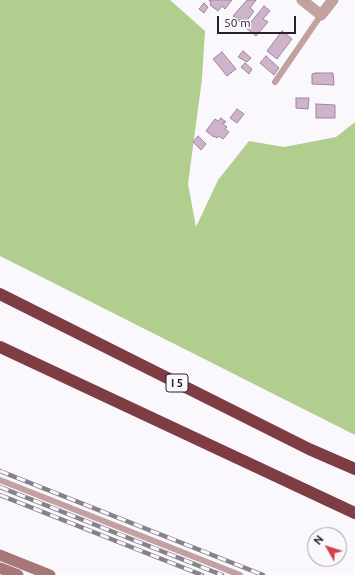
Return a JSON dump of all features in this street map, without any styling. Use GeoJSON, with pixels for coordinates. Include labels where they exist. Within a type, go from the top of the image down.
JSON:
{"type":"FeatureCollection","features":[{"type":"Feature","properties":{"kind":"highway","name":"I 5"},"geometry":{"type":"LineString","coordinates":[[0,294],[309,449],[355,469]]}},
{"type":"Feature","properties":{"kind":"highway"},"geometry":{"type":"LineString","coordinates":[[0,347],[355,513]]}},
{"type":"Feature","properties":{"kind":"main road"},"geometry":{"type":"LineString","coordinates":[[0,555],[50,575]]}},
{"type":"Feature","properties":{"kind":"main road"},"geometry":{"type":"LineString","coordinates":[[0,568],[18,575]]}},
{"type":"Feature","properties":{"kind":"street"},"geometry":{"type":"LineString","coordinates":[[302,0],[321,15],[333,0]]}},
{"type":"Feature","properties":{"kind":"lane"},"geometry":{"type":"LineString","coordinates":[[275,82],[321,15]]}},
{"type":"Feature","properties":{"kind":"lane"},"geometry":{"type":"LineString","coordinates":[[0,480],[240,575]]}},
{"type":"Feature","properties":{"kind":"green space"},"geometry":{"type":"Polygon","coordinates":[[[0,0],[170,0],[205,31],[202,79],[188,184],[196,227],[218,180],[249,141],[284,147],[336,137],[355,122],[355,435],[0,256],[0,0]]]}},
{"type":"Feature","properties":{"kind":"building"},"geometry":{"type":"Polygon","coordinates":[[[209,0],[232,0],[225,9],[222,6],[218,11],[210,5],[211,3],[209,0]]]}},
{"type":"Feature","properties":{"kind":"building"},"geometry":{"type":"Polygon","coordinates":[[[247,0],[256,0],[250,8],[254,11],[244,25],[233,16],[247,0]]]}},
{"type":"Feature","properties":{"kind":"building"},"geometry":{"type":"Polygon","coordinates":[[[204,3],[208,7],[204,13],[199,9],[204,3]]]}},
{"type":"Feature","properties":{"kind":"building"},"geometry":{"type":"Polygon","coordinates":[[[264,6],[270,11],[263,19],[268,22],[256,36],[246,28],[264,6]]]}},
{"type":"Feature","properties":{"kind":"building"},"geometry":{"type":"Polygon","coordinates":[[[282,31],[292,39],[277,59],[267,51],[282,31]]]}},
{"type":"Feature","properties":{"kind":"building"},"geometry":{"type":"Polygon","coordinates":[[[243,51],[251,58],[247,62],[238,57],[243,51]]]}},
{"type":"Feature","properties":{"kind":"building"},"geometry":{"type":"Polygon","coordinates":[[[222,52],[236,69],[227,76],[213,59],[222,52]]]}},
{"type":"Feature","properties":{"kind":"building"},"geometry":{"type":"Polygon","coordinates":[[[266,56],[279,68],[274,75],[260,63],[266,56]]]}},
{"type":"Feature","properties":{"kind":"building"},"geometry":{"type":"Polygon","coordinates":[[[245,63],[252,69],[249,74],[241,67],[245,63]]]}},
{"type":"Feature","properties":{"kind":"building"},"geometry":{"type":"Polygon","coordinates":[[[333,73],[334,85],[312,84],[312,74],[333,73]]]}},
{"type":"Feature","properties":{"kind":"building"},"geometry":{"type":"Polygon","coordinates":[[[296,98],[309,98],[308,109],[296,108],[296,98]]]}},
{"type":"Feature","properties":{"kind":"building"},"geometry":{"type":"Polygon","coordinates":[[[316,104],[335,105],[335,118],[316,118],[316,104]]]}},
{"type":"Feature","properties":{"kind":"building"},"geometry":{"type":"Polygon","coordinates":[[[237,109],[244,114],[237,123],[230,118],[237,109]]]}},
{"type":"Feature","properties":{"kind":"building"},"geometry":{"type":"Polygon","coordinates":[[[221,118],[226,122],[222,123],[227,127],[225,129],[229,132],[223,139],[219,136],[217,138],[214,137],[206,131],[215,119],[218,121],[221,118]]]}},
{"type":"Feature","properties":{"kind":"building"},"geometry":{"type":"Polygon","coordinates":[[[198,136],[206,144],[201,150],[193,142],[198,136]]]}},
{"type":"Feature","properties":{"kind":"railway"},"geometry":{"type":"LineString","coordinates":[[0,471],[263,575]]}},
{"type":"Feature","properties":{"kind":"railway"},"geometry":{"type":"LineString","coordinates":[[0,487],[222,575]]}},
{"type":"Feature","properties":{"kind":"railway"},"geometry":{"type":"LineString","coordinates":[[0,495],[202,575]]}}]}
